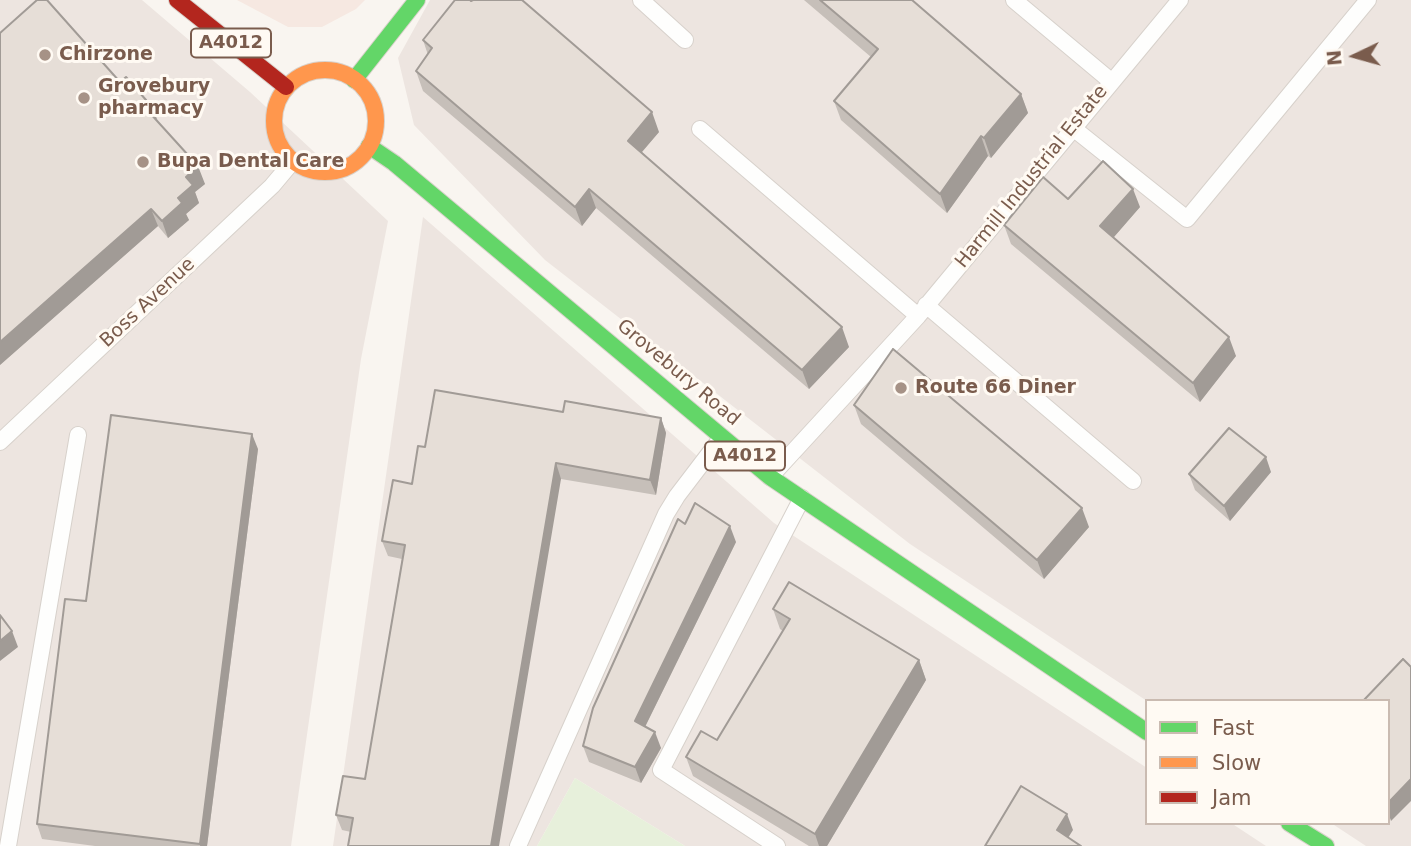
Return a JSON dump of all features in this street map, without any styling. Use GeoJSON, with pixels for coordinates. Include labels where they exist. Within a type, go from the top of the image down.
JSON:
{"type":"FeatureCollection","features":[{"type":"Feature","properties":{"kind":"main road","name":"A4012"},"geometry":{"type":"LineString","coordinates":[[177,0],[286,87]]}},
{"type":"Feature","properties":{"kind":"main road"},"geometry":{"type":"LineString","coordinates":[[354,80],[417,0]]}},
{"type":"Feature","properties":{"kind":"main road"},"geometry":{"type":"LineString","coordinates":[[323,69],[340,72],[354,80],[370,97],[376,115],[375,134],[369,146],[351,166],[334,172],[315,172],[293,161],[281,148],[275,132],[274,115],[286,87],[306,73],[323,69]]}},
{"type":"Feature","properties":{"kind":"main road","name":"Grovebury Road"},"geometry":{"type":"LineString","coordinates":[[369,146],[394,163],[770,477],[1145,731]]}},
{"type":"Feature","properties":{"kind":"main road"},"geometry":{"type":"LineString","coordinates":[[1292,825],[1326,846]]}},
{"type":"Feature","properties":{"kind":"lane"},"geometry":{"type":"LineString","coordinates":[[641,0],[685,40]]}},
{"type":"Feature","properties":{"kind":"lane","name":"Harmill Industrial Estate"},"geometry":{"type":"LineString","coordinates":[[770,477],[922,311],[1112,82],[1014,0]]}},
{"type":"Feature","properties":{"kind":"lane"},"geometry":{"type":"LineString","coordinates":[[1112,82],[1180,0]]}},
{"type":"Feature","properties":{"kind":"lane"},"geometry":{"type":"LineString","coordinates":[[1073,128],[1188,219],[1368,0]]}},
{"type":"Feature","properties":{"kind":"lane"},"geometry":{"type":"LineString","coordinates":[[700,129],[1133,481]]}},
{"type":"Feature","properties":{"kind":"lane","name":"Boss Avenue"},"geometry":{"type":"LineString","coordinates":[[0,442],[272,186],[293,161]]}},
{"type":"Feature","properties":{"kind":"lane"},"geometry":{"type":"LineString","coordinates":[[8,846],[78,435]]}},
{"type":"Feature","properties":{"kind":"lane"},"geometry":{"type":"LineString","coordinates":[[518,846],[666,514],[722,437]]}},
{"type":"Feature","properties":{"kind":"lane"},"geometry":{"type":"LineString","coordinates":[[777,846],[661,770],[802,498]]}},
{"type":"Feature","properties":{"kind":"shaded area"},"geometry":{"type":"Polygon","coordinates":[[[0,0],[142,0],[250,92],[388,221],[361,359],[291,846],[0,846],[0,0]]]}},
{"type":"Feature","properties":{"kind":"shaded area"},"geometry":{"type":"Polygon","coordinates":[[[237,0],[365,0],[356,9],[322,27],[288,27],[237,0]]]}},
{"type":"Feature","properties":{"kind":"shaded area"},"geometry":{"type":"Polygon","coordinates":[[[430,0],[1411,0],[1411,846],[1366,846],[1334,825],[1390,825],[1390,699],[1145,700],[910,544],[545,260],[414,125],[398,58],[430,0]]]}},
{"type":"Feature","properties":{"kind":"shaded area"},"geometry":{"type":"Polygon","coordinates":[[[423,217],[774,523],[1145,767],[1145,825],[1234,825],[1266,846],[685,846],[575,778],[537,846],[333,846],[423,217]]]}},
{"type":"Feature","properties":{"kind":"green space"},"geometry":{"type":"Polygon","coordinates":[[[575,778],[685,846],[537,846],[575,778]]]}},
{"type":"Feature","properties":{"kind":"building"},"geometry":{"type":"Polygon","coordinates":[[[37,0],[47,0],[120,82],[126,77],[153,108],[149,112],[198,166],[186,177],[193,185],[178,198],[182,203],[162,221],[151,209],[0,342],[0,33],[37,0]]]}},
{"type":"Feature","properties":{"kind":"building"},"geometry":{"type":"Polygon","coordinates":[[[455,0],[522,0],[652,112],[628,141],[842,327],[802,370],[589,189],[575,207],[416,71],[432,48],[423,40],[455,0]]]}},
{"type":"Feature","properties":{"kind":"building"},"geometry":{"type":"Polygon","coordinates":[[[820,0],[912,0],[1021,94],[984,138],[981,136],[940,194],[834,101],[878,49],[820,0]]]}},
{"type":"Feature","properties":{"kind":"building"},"geometry":{"type":"Polygon","coordinates":[[[1103,161],[1133,189],[1100,226],[1229,337],[1193,383],[1004,225],[1043,177],[1068,199],[1103,161]]]}},
{"type":"Feature","properties":{"kind":"building"},"geometry":{"type":"Polygon","coordinates":[[[893,349],[1082,508],[1037,560],[854,405],[893,349]]]}},
{"type":"Feature","properties":{"kind":"building"},"geometry":{"type":"Polygon","coordinates":[[[435,390],[563,412],[565,401],[661,418],[650,480],[556,463],[491,846],[348,846],[353,818],[336,815],[343,776],[365,779],[405,545],[382,541],[393,480],[412,484],[418,446],[425,447],[435,390]]]}},
{"type":"Feature","properties":{"kind":"building"},"geometry":{"type":"Polygon","coordinates":[[[111,415],[252,434],[200,844],[37,824],[65,599],[86,601],[111,415]]]}},
{"type":"Feature","properties":{"kind":"building"},"geometry":{"type":"Polygon","coordinates":[[[1229,428],[1266,457],[1224,506],[1189,474],[1229,428]]]}},
{"type":"Feature","properties":{"kind":"building"},"geometry":{"type":"Polygon","coordinates":[[[695,503],[730,526],[635,721],[655,732],[635,767],[583,746],[593,708],[678,519],[685,524],[695,503]]]}},
{"type":"Feature","properties":{"kind":"building"},"geometry":{"type":"Polygon","coordinates":[[[789,582],[919,660],[815,834],[686,757],[701,731],[717,740],[790,619],[773,609],[789,582]]]}},
{"type":"Feature","properties":{"kind":"building"},"geometry":{"type":"Polygon","coordinates":[[[0,615],[12,631],[0,641],[0,615]]]}},
{"type":"Feature","properties":{"kind":"building"},"geometry":{"type":"Polygon","coordinates":[[[1403,659],[1411,667],[1411,779],[1390,801],[1390,699],[1365,699],[1403,659]]]}},
{"type":"Feature","properties":{"kind":"building"},"geometry":{"type":"Polygon","coordinates":[[[1021,786],[1067,814],[1057,830],[1081,846],[985,846],[1021,786]]]}},
{"type":"Feature","properties":{"kind":"traffic: fast"},"geometry":{"type":"LineString","coordinates":[[354,80],[417,0]]}},
{"type":"Feature","properties":{"kind":"traffic: fast"},"geometry":{"type":"LineString","coordinates":[[369,146],[394,163],[770,477],[1145,731]]}},
{"type":"Feature","properties":{"kind":"traffic: fast"},"geometry":{"type":"LineString","coordinates":[[1292,825],[1326,846]]}},
{"type":"Feature","properties":{"kind":"traffic: slow"},"geometry":{"type":"LineString","coordinates":[[325,70],[344,74],[361,85],[372,102],[376,121],[372,140],[361,157],[344,168],[325,172],[306,168],[289,157],[278,140],[274,121],[278,102],[289,85],[306,74],[325,70]]}},
{"type":"Feature","properties":{"kind":"traffic: jam"},"geometry":{"type":"LineString","coordinates":[[177,0],[286,87]]}},
{"type":"Feature","properties":{"kind":"place","name":"Chirzone"},"geometry":{"type":"Point","coordinates":[45,55]}},
{"type":"Feature","properties":{"kind":"place","name":"Grovebury pharmacy"},"geometry":{"type":"Point","coordinates":[84,98]}},
{"type":"Feature","properties":{"kind":"place","name":"Bupa Dental Care"},"geometry":{"type":"Point","coordinates":[143,162]}},
{"type":"Feature","properties":{"kind":"place","name":"Route 66 Diner"},"geometry":{"type":"Point","coordinates":[901,388]}}]}
